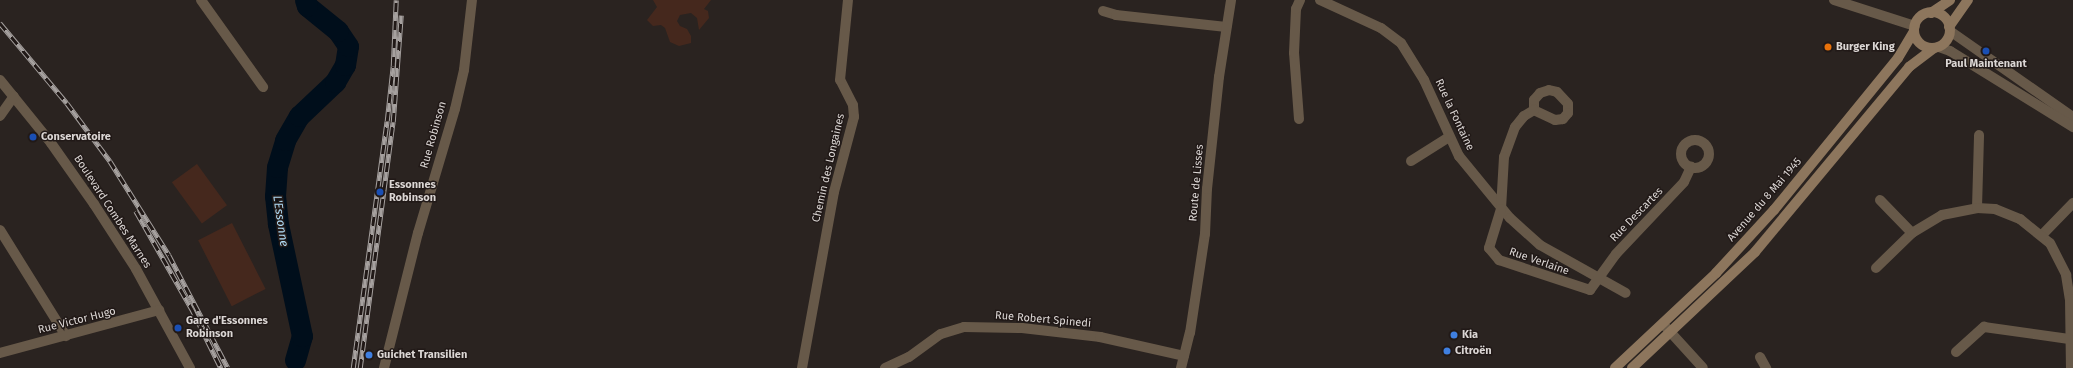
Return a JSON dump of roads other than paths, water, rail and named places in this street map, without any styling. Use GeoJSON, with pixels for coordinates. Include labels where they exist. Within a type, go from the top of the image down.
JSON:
{"type":"FeatureCollection","features":[{"type":"Feature","properties":{"kind":"main road","name":"Avenue du 8 Mai 1945"},"geometry":{"type":"LineString","coordinates":[[1615,368],[1716,273],[1774,210],[1898,58],[1921,17],[1931,13],[1950,0]]}},
{"type":"Feature","properties":{"kind":"main road"},"geometry":{"type":"LineString","coordinates":[[1632,368],[1671,333],[1755,252],[1909,67],[1947,40],[1950,29],[1968,0]]}},
{"type":"Feature","properties":{"kind":"main road"},"geometry":{"type":"LineString","coordinates":[[1931,13],[1941,15],[1950,29]]}},
{"type":"Feature","properties":{"kind":"main road"},"geometry":{"type":"LineString","coordinates":[[1914,28],[1920,44],[1937,47]]}},
{"type":"Feature","properties":{"kind":"street"},"geometry":{"type":"LineString","coordinates":[[201,0],[263,87]]}},
{"type":"Feature","properties":{"kind":"street","name":"Rue Robinson"},"geometry":{"type":"LineString","coordinates":[[384,368],[418,234],[455,108],[464,70],[472,0]]}},
{"type":"Feature","properties":{"kind":"street","name":"Chemin des Longaines"},"geometry":{"type":"LineString","coordinates":[[802,368],[834,192],[854,117],[854,105],[840,80],[848,0]]}},
{"type":"Feature","properties":{"kind":"street","name":"Route de Lisses"},"geometry":{"type":"LineString","coordinates":[[1181,368],[1205,234],[1207,189],[1226,27],[1231,0]]}},
{"type":"Feature","properties":{"kind":"street"},"geometry":{"type":"LineString","coordinates":[[1299,120],[1294,60],[1296,9],[1300,0]]}},
{"type":"Feature","properties":{"kind":"street","name":"Rue la Fontaine"},"geometry":{"type":"LineString","coordinates":[[1320,0],[1368,21],[1401,43],[1424,80],[1448,137],[1470,173],[1501,209],[1540,245],[1626,294]]}},
{"type":"Feature","properties":{"kind":"street"},"geometry":{"type":"LineString","coordinates":[[1834,0],[1914,28]]}},
{"type":"Feature","properties":{"kind":"street"},"geometry":{"type":"LineString","coordinates":[[1103,11],[1116,15],[1226,27]]}},
{"type":"Feature","properties":{"kind":"street"},"geometry":{"type":"LineString","coordinates":[[1950,29],[2073,118]]}},
{"type":"Feature","properties":{"kind":"street"},"geometry":{"type":"LineString","coordinates":[[1937,47],[1950,51],[2073,127]]}},
{"type":"Feature","properties":{"kind":"street","name":"Boulevard Combes Marnes"},"geometry":{"type":"LineString","coordinates":[[0,80],[14,96],[94,204],[136,269],[190,368]]}},
{"type":"Feature","properties":{"kind":"street"},"geometry":{"type":"LineString","coordinates":[[0,116],[14,96]]}},
{"type":"Feature","properties":{"kind":"street"},"geometry":{"type":"LineString","coordinates":[[1501,209],[1501,177],[1509,138],[1524,116],[1534,110]]}},
{"type":"Feature","properties":{"kind":"street"},"geometry":{"type":"LineString","coordinates":[[1977,208],[1979,134]]}},
{"type":"Feature","properties":{"kind":"street"},"geometry":{"type":"LineString","coordinates":[[1411,161],[1448,137]]}},
{"type":"Feature","properties":{"kind":"street","name":"Rue Descartes"},"geometry":{"type":"LineString","coordinates":[[1599,278],[1620,250],[1684,182],[1691,167]]}},
{"type":"Feature","properties":{"kind":"street"},"geometry":{"type":"LineString","coordinates":[[1880,200],[1912,233]]}},
{"type":"Feature","properties":{"kind":"street"},"geometry":{"type":"LineString","coordinates":[[2042,235],[2073,203]]}},
{"type":"Feature","properties":{"kind":"street"},"geometry":{"type":"LineString","coordinates":[[1876,268],[1912,233],[1942,215],[1977,208],[2008,213],[2042,235],[2063,264],[2072,299],[2069,338],[2071,368]]}},
{"type":"Feature","properties":{"kind":"street","name":"Rue Verlaine"},"geometry":{"type":"LineString","coordinates":[[1501,209],[1489,248],[1494,257],[1585,290],[1590,290],[1599,278]]}},
{"type":"Feature","properties":{"kind":"street"},"geometry":{"type":"LineString","coordinates":[[0,230],[66,336]]}},
{"type":"Feature","properties":{"kind":"street","name":"Rue Victor Hugo"},"geometry":{"type":"LineString","coordinates":[[0,352],[66,336],[159,310]]}},
{"type":"Feature","properties":{"kind":"street"},"geometry":{"type":"LineString","coordinates":[[1663,324],[1703,368]]}},
{"type":"Feature","properties":{"kind":"street","name":"Rue Robert Spinedi"},"geometry":{"type":"LineString","coordinates":[[885,368],[909,357],[941,334],[964,327],[1022,328],[1100,337],[1184,356]]}},
{"type":"Feature","properties":{"kind":"street"},"geometry":{"type":"LineString","coordinates":[[1956,352],[1984,327],[2069,338]]}},
{"type":"Feature","properties":{"kind":"street"},"geometry":{"type":"LineString","coordinates":[[1760,357],[1766,368]]}},
{"type":"Feature","properties":{"kind":"waterway","name":"L'Essonne"},"geometry":{"type":"LineString","coordinates":[[295,360],[302,336],[278,224],[275,196],[277,167],[285,140],[299,116],[335,82],[345,65],[348,46],[338,31],[307,6],[305,0]]}},
{"type":"Feature","properties":{"kind":"railway"},"geometry":{"type":"LineString","coordinates":[[353,368],[387,121],[393,66],[396,0]]}},
{"type":"Feature","properties":{"kind":"railway"},"geometry":{"type":"LineString","coordinates":[[360,368],[393,122],[401,15]]}},
{"type":"Feature","properties":{"kind":"railway"},"geometry":{"type":"LineString","coordinates":[[0,23],[67,103],[110,161],[169,255],[228,368]]}},
{"type":"Feature","properties":{"kind":"railway"},"geometry":{"type":"LineString","coordinates":[[136,211],[192,309],[221,368]]}},
{"type":"Feature","properties":{"kind":"place","name":"Burger King"},"geometry":{"type":"Point","coordinates":[1828,47]}},
{"type":"Feature","properties":{"kind":"place","name":"Paul Maintenant"},"geometry":{"type":"Point","coordinates":[1986,51]}},
{"type":"Feature","properties":{"kind":"place","name":"Conservatoire"},"geometry":{"type":"Point","coordinates":[33,137]}},
{"type":"Feature","properties":{"kind":"place","name":"Essonnes Robinson"},"geometry":{"type":"Point","coordinates":[380,192]}},
{"type":"Feature","properties":{"kind":"place","name":"Gare d'Essonnes Robinson"},"geometry":{"type":"Point","coordinates":[178,328]}},
{"type":"Feature","properties":{"kind":"place","name":"Kia"},"geometry":{"type":"Point","coordinates":[1454,335]}},
{"type":"Feature","properties":{"kind":"place","name":"Citroën"},"geometry":{"type":"Point","coordinates":[1447,351]}},
{"type":"Feature","properties":{"kind":"place","name":"Guichet Transilien"},"geometry":{"type":"Point","coordinates":[369,355]}}]}
